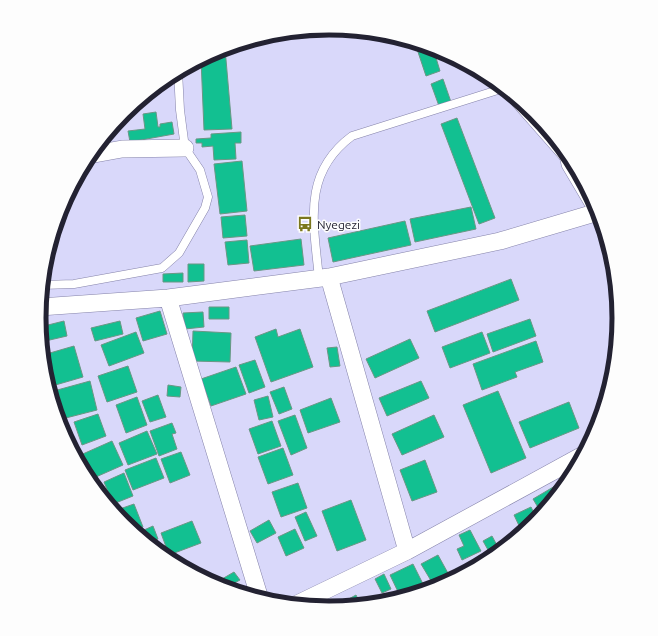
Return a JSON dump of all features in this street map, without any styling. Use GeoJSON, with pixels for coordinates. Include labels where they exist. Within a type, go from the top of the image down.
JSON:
{"type":"FeatureCollection","features":[{"type":"Feature","properties":{"kind":"street"},"geometry":{"type":"LineString","coordinates":[[99,153],[122,149],[185,148]]}},
{"type":"Feature","properties":{"kind":"street"},"geometry":{"type":"LineString","coordinates":[[47,307],[168,298],[324,278],[500,241],[592,215]]}},
{"type":"Feature","properties":{"kind":"street"},"geometry":{"type":"LineString","coordinates":[[324,278],[407,551]]}},
{"type":"Feature","properties":{"kind":"street"},"geometry":{"type":"LineString","coordinates":[[168,298],[258,591]]}},
{"type":"Feature","properties":{"kind":"street"},"geometry":{"type":"LineString","coordinates":[[306,600],[407,551],[574,460]]}},
{"type":"Feature","properties":{"kind":"lane"},"geometry":{"type":"LineString","coordinates":[[48,285],[74,284],[162,268],[179,253],[205,208],[208,197],[200,170],[185,148],[179,79]]}},
{"type":"Feature","properties":{"kind":"lane"},"geometry":{"type":"LineString","coordinates":[[324,278],[313,216],[315,192],[320,176],[338,146],[352,136],[497,90]]}},
{"type":"Feature","properties":{"kind":"building"},"geometry":{"type":"Polygon","coordinates":[[[417,49],[436,56],[440,71],[426,76],[417,49]]]}},
{"type":"Feature","properties":{"kind":"building"},"geometry":{"type":"Polygon","coordinates":[[[226,55],[232,129],[204,130],[201,66],[226,55]]]}},
{"type":"Feature","properties":{"kind":"building"},"geometry":{"type":"Polygon","coordinates":[[[443,79],[451,102],[439,106],[431,84],[443,79]]]}},
{"type":"Feature","properties":{"kind":"building"},"geometry":{"type":"Polygon","coordinates":[[[156,112],[158,127],[160,127],[160,124],[172,122],[174,134],[130,142],[128,131],[145,129],[143,114],[156,112]]]}},
{"type":"Feature","properties":{"kind":"building"},"geometry":{"type":"Polygon","coordinates":[[[457,118],[495,218],[479,224],[441,124],[457,118]]]}},
{"type":"Feature","properties":{"kind":"building"},"geometry":{"type":"Polygon","coordinates":[[[241,132],[241,143],[235,143],[236,159],[214,160],[213,146],[202,147],[202,143],[196,143],[196,139],[211,138],[211,134],[241,132]]]}},
{"type":"Feature","properties":{"kind":"building"},"geometry":{"type":"Polygon","coordinates":[[[242,161],[247,211],[220,214],[214,164],[242,161]]]}},
{"type":"Feature","properties":{"kind":"building"},"geometry":{"type":"Polygon","coordinates":[[[471,207],[476,229],[415,242],[410,219],[471,207]]]}},
{"type":"Feature","properties":{"kind":"building"},"geometry":{"type":"Polygon","coordinates":[[[245,215],[247,236],[223,238],[221,217],[245,215]]]}},
{"type":"Feature","properties":{"kind":"building"},"geometry":{"type":"Polygon","coordinates":[[[405,221],[411,245],[333,262],[328,238],[405,221]]]}},
{"type":"Feature","properties":{"kind":"building"},"geometry":{"type":"Polygon","coordinates":[[[301,239],[304,265],[254,271],[250,246],[301,239]]]}},
{"type":"Feature","properties":{"kind":"building"},"geometry":{"type":"Polygon","coordinates":[[[247,240],[249,263],[228,265],[225,242],[247,240]]]}},
{"type":"Feature","properties":{"kind":"building"},"geometry":{"type":"Polygon","coordinates":[[[188,264],[204,264],[204,281],[188,282],[188,264]]]}},
{"type":"Feature","properties":{"kind":"building"},"geometry":{"type":"Polygon","coordinates":[[[183,273],[183,282],[163,282],[163,274],[183,273]]]}},
{"type":"Feature","properties":{"kind":"building"},"geometry":{"type":"Polygon","coordinates":[[[511,279],[519,300],[435,332],[427,311],[511,279]]]}},
{"type":"Feature","properties":{"kind":"building"},"geometry":{"type":"Polygon","coordinates":[[[209,307],[229,307],[229,319],[209,319],[209,307]]]}},
{"type":"Feature","properties":{"kind":"building"},"geometry":{"type":"Polygon","coordinates":[[[160,311],[167,334],[143,341],[136,318],[160,311]]]}},
{"type":"Feature","properties":{"kind":"building"},"geometry":{"type":"Polygon","coordinates":[[[203,312],[204,327],[185,329],[183,313],[203,312]]]}},
{"type":"Feature","properties":{"kind":"building"},"geometry":{"type":"Polygon","coordinates":[[[530,319],[536,336],[493,352],[487,334],[530,319]]]}},
{"type":"Feature","properties":{"kind":"building"},"geometry":{"type":"Polygon","coordinates":[[[64,321],[67,336],[47,341],[46,325],[64,321]]]}},
{"type":"Feature","properties":{"kind":"building"},"geometry":{"type":"Polygon","coordinates":[[[120,321],[123,334],[95,341],[91,328],[120,321]]]}},
{"type":"Feature","properties":{"kind":"building"},"geometry":{"type":"Polygon","coordinates":[[[276,329],[278,337],[300,329],[313,367],[271,382],[255,337],[276,329]]]}},
{"type":"Feature","properties":{"kind":"building"},"geometry":{"type":"Polygon","coordinates":[[[193,331],[231,333],[230,362],[192,361],[193,331]]]}},
{"type":"Feature","properties":{"kind":"building"},"geometry":{"type":"Polygon","coordinates":[[[136,332],[144,353],[109,366],[101,345],[136,332]]]}},
{"type":"Feature","properties":{"kind":"building"},"geometry":{"type":"Polygon","coordinates":[[[482,332],[490,353],[450,368],[442,347],[482,332]]]}},
{"type":"Feature","properties":{"kind":"building"},"geometry":{"type":"Polygon","coordinates":[[[410,339],[419,358],[375,378],[366,359],[410,339]]]}},
{"type":"Feature","properties":{"kind":"building"},"geometry":{"type":"Polygon","coordinates":[[[536,341],[543,362],[515,372],[517,377],[482,390],[473,364],[536,341]]]}},
{"type":"Feature","properties":{"kind":"building"},"geometry":{"type":"Polygon","coordinates":[[[74,346],[83,377],[54,385],[48,354],[74,346]]]}},
{"type":"Feature","properties":{"kind":"building"},"geometry":{"type":"Polygon","coordinates":[[[337,347],[340,366],[330,367],[327,348],[337,347]]]}},
{"type":"Feature","properties":{"kind":"building"},"geometry":{"type":"Polygon","coordinates":[[[255,360],[265,387],[249,393],[239,365],[255,360]]]}},
{"type":"Feature","properties":{"kind":"building"},"geometry":{"type":"Polygon","coordinates":[[[128,366],[137,392],[107,402],[98,376],[128,366]]]}},
{"type":"Feature","properties":{"kind":"building"},"geometry":{"type":"Polygon","coordinates":[[[236,367],[246,394],[211,406],[201,379],[236,367]]]}},
{"type":"Feature","properties":{"kind":"building"},"geometry":{"type":"Polygon","coordinates":[[[90,381],[97,410],[65,418],[56,390],[90,381]]]}},
{"type":"Feature","properties":{"kind":"building"},"geometry":{"type":"Polygon","coordinates":[[[421,381],[429,398],[387,416],[379,398],[421,381]]]}},
{"type":"Feature","properties":{"kind":"building"},"geometry":{"type":"Polygon","coordinates":[[[168,385],[181,387],[180,397],[167,396],[168,385]]]}},
{"type":"Feature","properties":{"kind":"building"},"geometry":{"type":"Polygon","coordinates":[[[284,387],[292,409],[279,414],[270,392],[284,387]]]}},
{"type":"Feature","properties":{"kind":"building"},"geometry":{"type":"Polygon","coordinates":[[[498,391],[526,458],[491,473],[463,405],[498,391]]]}},
{"type":"Feature","properties":{"kind":"building"},"geometry":{"type":"Polygon","coordinates":[[[158,395],[166,417],[150,422],[142,401],[158,395]]]}},
{"type":"Feature","properties":{"kind":"building"},"geometry":{"type":"Polygon","coordinates":[[[268,396],[273,417],[259,420],[254,400],[268,396]]]}},
{"type":"Feature","properties":{"kind":"building"},"geometry":{"type":"Polygon","coordinates":[[[137,397],[147,425],[126,433],[116,405],[137,397]]]}},
{"type":"Feature","properties":{"kind":"building"},"geometry":{"type":"Polygon","coordinates":[[[331,398],[340,422],[308,433],[300,410],[331,398]]]}},
{"type":"Feature","properties":{"kind":"building"},"geometry":{"type":"Polygon","coordinates":[[[569,402],[579,428],[530,448],[519,422],[569,402]]]}},
{"type":"Feature","properties":{"kind":"building"},"geometry":{"type":"Polygon","coordinates":[[[98,414],[106,436],[82,445],[74,422],[98,414]]]}},
{"type":"Feature","properties":{"kind":"building"},"geometry":{"type":"Polygon","coordinates":[[[295,415],[307,448],[291,455],[278,421],[295,415]]]}},
{"type":"Feature","properties":{"kind":"building"},"geometry":{"type":"Polygon","coordinates":[[[434,415],[444,437],[402,455],[392,434],[434,415]]]}},
{"type":"Feature","properties":{"kind":"building"},"geometry":{"type":"Polygon","coordinates":[[[272,421],[281,446],[258,454],[249,429],[272,421]]]}},
{"type":"Feature","properties":{"kind":"building"},"geometry":{"type":"Polygon","coordinates":[[[172,423],[176,433],[172,434],[177,449],[159,456],[150,431],[172,423]]]}},
{"type":"Feature","properties":{"kind":"building"},"geometry":{"type":"Polygon","coordinates":[[[147,431],[157,454],[128,465],[119,443],[147,431]]]}},
{"type":"Feature","properties":{"kind":"building"},"geometry":{"type":"Polygon","coordinates":[[[112,441],[123,465],[95,477],[82,455],[112,441]]]}},
{"type":"Feature","properties":{"kind":"building"},"geometry":{"type":"Polygon","coordinates":[[[283,448],[293,475],[268,484],[258,457],[283,448]]]}},
{"type":"Feature","properties":{"kind":"building"},"geometry":{"type":"Polygon","coordinates":[[[181,452],[190,475],[170,483],[161,459],[181,452]]]}},
{"type":"Feature","properties":{"kind":"building"},"geometry":{"type":"Polygon","coordinates":[[[156,458],[164,478],[133,490],[125,470],[156,458]]]}},
{"type":"Feature","properties":{"kind":"building"},"geometry":{"type":"Polygon","coordinates":[[[425,460],[437,492],[412,501],[400,470],[425,460]]]}},
{"type":"Feature","properties":{"kind":"building"},"geometry":{"type":"Polygon","coordinates":[[[124,473],[133,496],[115,503],[111,498],[104,482],[124,473]]]}},
{"type":"Feature","properties":{"kind":"building"},"geometry":{"type":"Polygon","coordinates":[[[298,483],[307,508],[281,517],[272,492],[298,483]]]}},
{"type":"Feature","properties":{"kind":"building"},"geometry":{"type":"Polygon","coordinates":[[[555,486],[556,487],[539,508],[533,499],[555,486]]]}},
{"type":"Feature","properties":{"kind":"building"},"geometry":{"type":"Polygon","coordinates":[[[351,500],[366,540],[337,551],[322,511],[351,500]]]}},
{"type":"Feature","properties":{"kind":"building"},"geometry":{"type":"Polygon","coordinates":[[[134,504],[143,527],[140,529],[120,509],[134,504]]]}},
{"type":"Feature","properties":{"kind":"building"},"geometry":{"type":"Polygon","coordinates":[[[531,507],[534,513],[520,527],[514,515],[531,507]]]}},
{"type":"Feature","properties":{"kind":"building"},"geometry":{"type":"Polygon","coordinates":[[[306,512],[317,536],[305,541],[295,517],[306,512]]]}},
{"type":"Feature","properties":{"kind":"building"},"geometry":{"type":"Polygon","coordinates":[[[269,520],[276,533],[257,543],[250,531],[269,520]]]}},
{"type":"Feature","properties":{"kind":"building"},"geometry":{"type":"Polygon","coordinates":[[[192,521],[201,543],[173,554],[167,550],[161,533],[192,521]]]}},
{"type":"Feature","properties":{"kind":"building"},"geometry":{"type":"Polygon","coordinates":[[[153,526],[158,539],[154,541],[145,534],[144,530],[153,526]]]}},
{"type":"Feature","properties":{"kind":"building"},"geometry":{"type":"Polygon","coordinates":[[[295,529],[304,548],[286,556],[278,537],[295,529]]]}},
{"type":"Feature","properties":{"kind":"building"},"geometry":{"type":"Polygon","coordinates":[[[470,530],[481,551],[462,560],[457,549],[464,546],[459,535],[470,530]]]}},
{"type":"Feature","properties":{"kind":"building"},"geometry":{"type":"Polygon","coordinates":[[[492,536],[497,546],[489,551],[483,541],[492,536]]]}},
{"type":"Feature","properties":{"kind":"building"},"geometry":{"type":"Polygon","coordinates":[[[438,555],[449,574],[431,581],[421,564],[438,555]]]}},
{"type":"Feature","properties":{"kind":"building"},"geometry":{"type":"Polygon","coordinates":[[[413,564],[423,585],[398,592],[390,575],[413,564]]]}},
{"type":"Feature","properties":{"kind":"building"},"geometry":{"type":"Polygon","coordinates":[[[234,572],[240,580],[233,584],[222,579],[234,572]]]}},
{"type":"Feature","properties":{"kind":"building"},"geometry":{"type":"Polygon","coordinates":[[[384,574],[391,589],[382,593],[375,579],[384,574]]]}},
{"type":"Feature","properties":{"kind":"building"},"geometry":{"type":"Polygon","coordinates":[[[356,595],[358,599],[348,600],[347,600],[356,595]]]}},
{"type":"Feature","properties":{"kind":"place","name":"Nyegezi"},"geometry":{"type":"Point","coordinates":[305,224]}}]}
